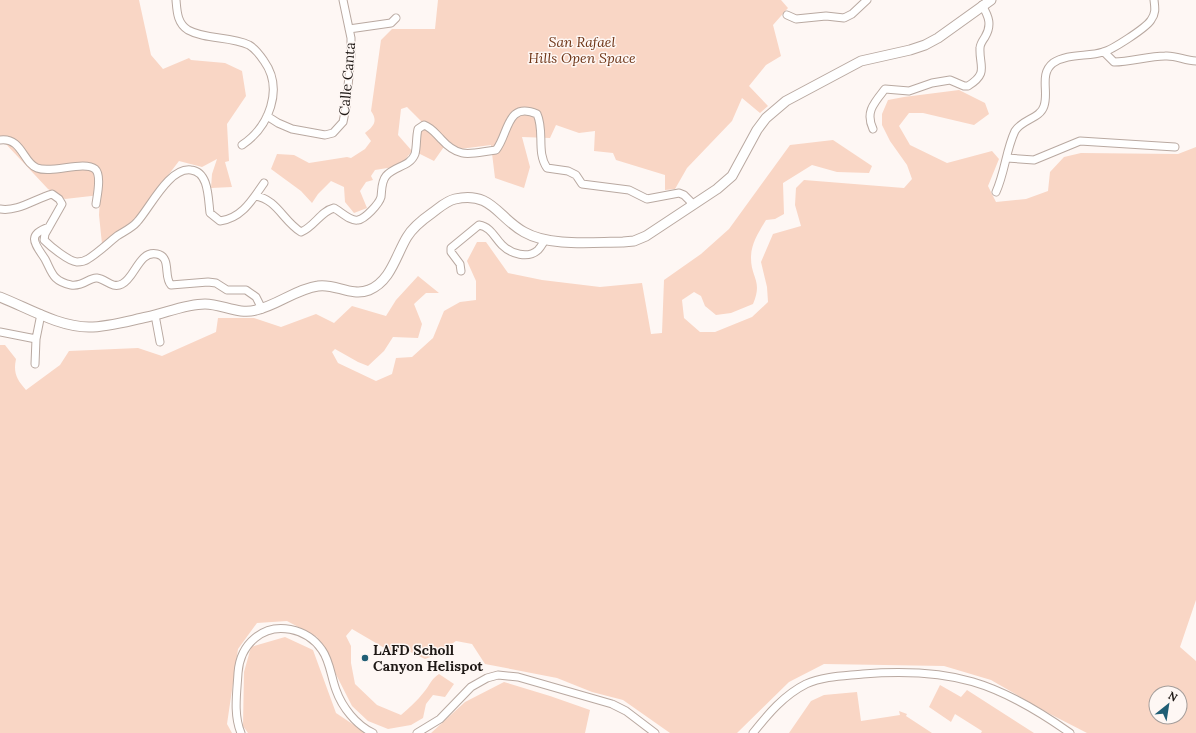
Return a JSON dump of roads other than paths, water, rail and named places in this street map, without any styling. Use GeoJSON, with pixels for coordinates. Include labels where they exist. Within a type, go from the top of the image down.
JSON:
{"type":"FeatureCollection","features":[{"type":"Feature","properties":{"kind":"main road"},"geometry":{"type":"LineString","coordinates":[[0,297],[64,323],[89,327],[106,325],[205,304],[250,312],[319,285],[327,285],[351,292],[369,290],[387,275],[407,237],[414,228],[443,204],[467,197],[479,198],[489,203],[522,231],[545,240],[634,241],[646,236],[718,189],[732,176],[756,130],[766,118],[786,101],[861,62],[925,45],[938,38],[991,0]]}},
{"type":"Feature","properties":{"kind":"street"},"geometry":{"type":"LineString","coordinates":[[176,0],[178,17],[187,29],[195,33],[240,41],[251,46],[269,68],[275,91],[267,116],[251,138],[242,144]]}},
{"type":"Feature","properties":{"kind":"street","name":"Calle Canta"},"geometry":{"type":"LineString","coordinates":[[267,116],[292,129],[324,135],[333,132],[343,122],[346,107],[351,55],[349,29],[343,0]]}},
{"type":"Feature","properties":{"kind":"street"},"geometry":{"type":"LineString","coordinates":[[787,15],[796,19],[826,16],[844,18],[867,0]]}},
{"type":"Feature","properties":{"kind":"street"},"geometry":{"type":"LineString","coordinates":[[996,192],[1016,129],[1028,119],[1041,113],[1044,106],[1046,97],[1045,81],[1050,66],[1055,62],[1067,58],[1104,52],[1117,46],[1150,22],[1155,11],[1154,0]]}},
{"type":"Feature","properties":{"kind":"street"},"geometry":{"type":"LineString","coordinates":[[874,129],[869,120],[869,113],[885,90],[909,91],[942,80],[950,80],[964,86],[968,86],[980,75],[982,61],[980,48],[988,32],[990,22],[982,5]]}},
{"type":"Feature","properties":{"kind":"street"},"geometry":{"type":"LineString","coordinates":[[349,29],[391,23],[396,18]]}},
{"type":"Feature","properties":{"kind":"street"},"geometry":{"type":"LineString","coordinates":[[1104,52],[1114,62],[1165,56],[1176,56],[1189,61],[1196,61]]}},
{"type":"Feature","properties":{"kind":"street"},"geometry":{"type":"LineString","coordinates":[[255,196],[267,199],[273,203],[293,227],[301,232],[309,229],[328,209],[334,208],[354,221],[359,220],[375,207],[381,198],[381,186],[386,176],[411,160],[415,153],[418,129],[424,125],[431,128],[454,152],[467,154],[496,150],[500,144],[507,123],[520,111],[530,111],[537,114],[540,120],[540,145],[544,164],[547,168],[568,171],[576,175],[582,184],[629,190],[647,199],[679,193],[684,195],[690,201],[691,206]]}},
{"type":"Feature","properties":{"kind":"street"},"geometry":{"type":"LineString","coordinates":[[0,140],[7,140],[14,143],[33,166],[37,168],[49,169],[88,166],[94,168],[98,174],[96,204]]}},
{"type":"Feature","properties":{"kind":"street"},"geometry":{"type":"LineString","coordinates":[[1007,158],[1034,160],[1080,141],[1175,146]]}},
{"type":"Feature","properties":{"kind":"street"},"geometry":{"type":"LineString","coordinates":[[0,209],[8,210],[22,206],[52,194],[59,199],[62,204],[45,234],[44,240],[51,247],[71,260],[77,262],[87,260],[136,224],[176,172],[184,169],[195,170],[202,175],[206,184],[210,213],[214,218],[220,221],[230,219],[242,212],[264,183]]}},
{"type":"Feature","properties":{"kind":"street"},"geometry":{"type":"LineString","coordinates":[[461,271],[460,264],[451,252],[452,248],[479,225],[489,229],[502,245],[526,256],[538,250],[545,240]]}},
{"type":"Feature","properties":{"kind":"street"},"geometry":{"type":"LineString","coordinates":[[49,227],[40,230],[35,237],[36,249],[44,257],[51,274],[57,279],[71,285],[83,284],[94,278],[99,278],[115,286],[122,284],[128,280],[143,258],[156,254],[161,256],[166,263],[168,282],[171,285],[208,282],[216,283],[227,290],[246,290],[256,297],[262,308]]}},
{"type":"Feature","properties":{"kind":"street"},"geometry":{"type":"LineString","coordinates":[[35,364],[36,339],[41,314]]}},
{"type":"Feature","properties":{"kind":"street"},"geometry":{"type":"LineString","coordinates":[[156,315],[160,342]]}},
{"type":"Feature","properties":{"kind":"street"},"geometry":{"type":"LineString","coordinates":[[0,332],[36,339]]}},
{"type":"Feature","properties":{"kind":"street"},"geometry":{"type":"LineString","coordinates":[[241,733],[238,727],[236,705],[240,660],[249,643],[256,637],[262,633],[279,628],[296,630],[317,644],[327,662],[336,691],[341,700],[354,719],[361,726],[373,733]]}},
{"type":"Feature","properties":{"kind":"street"},"geometry":{"type":"LineString","coordinates":[[753,733],[783,700],[805,685],[815,681],[829,678],[909,671],[932,672],[954,677],[1002,692],[1042,713],[1070,733]]}},
{"type":"Feature","properties":{"kind":"street"},"geometry":{"type":"LineString","coordinates":[[417,733],[440,719],[470,687],[488,678],[507,675],[612,704],[626,711],[655,733]]}},
{"type":"Feature","properties":{"kind":"place","name":"LAFD Scholl Canyon Helispot"},"geometry":{"type":"Point","coordinates":[365,658]}},
{"type":"Feature","properties":{"kind":"park label","name":"San Rafael Hills Open Space"},"geometry":{"type":"Point","coordinates":[582,50]}}]}
